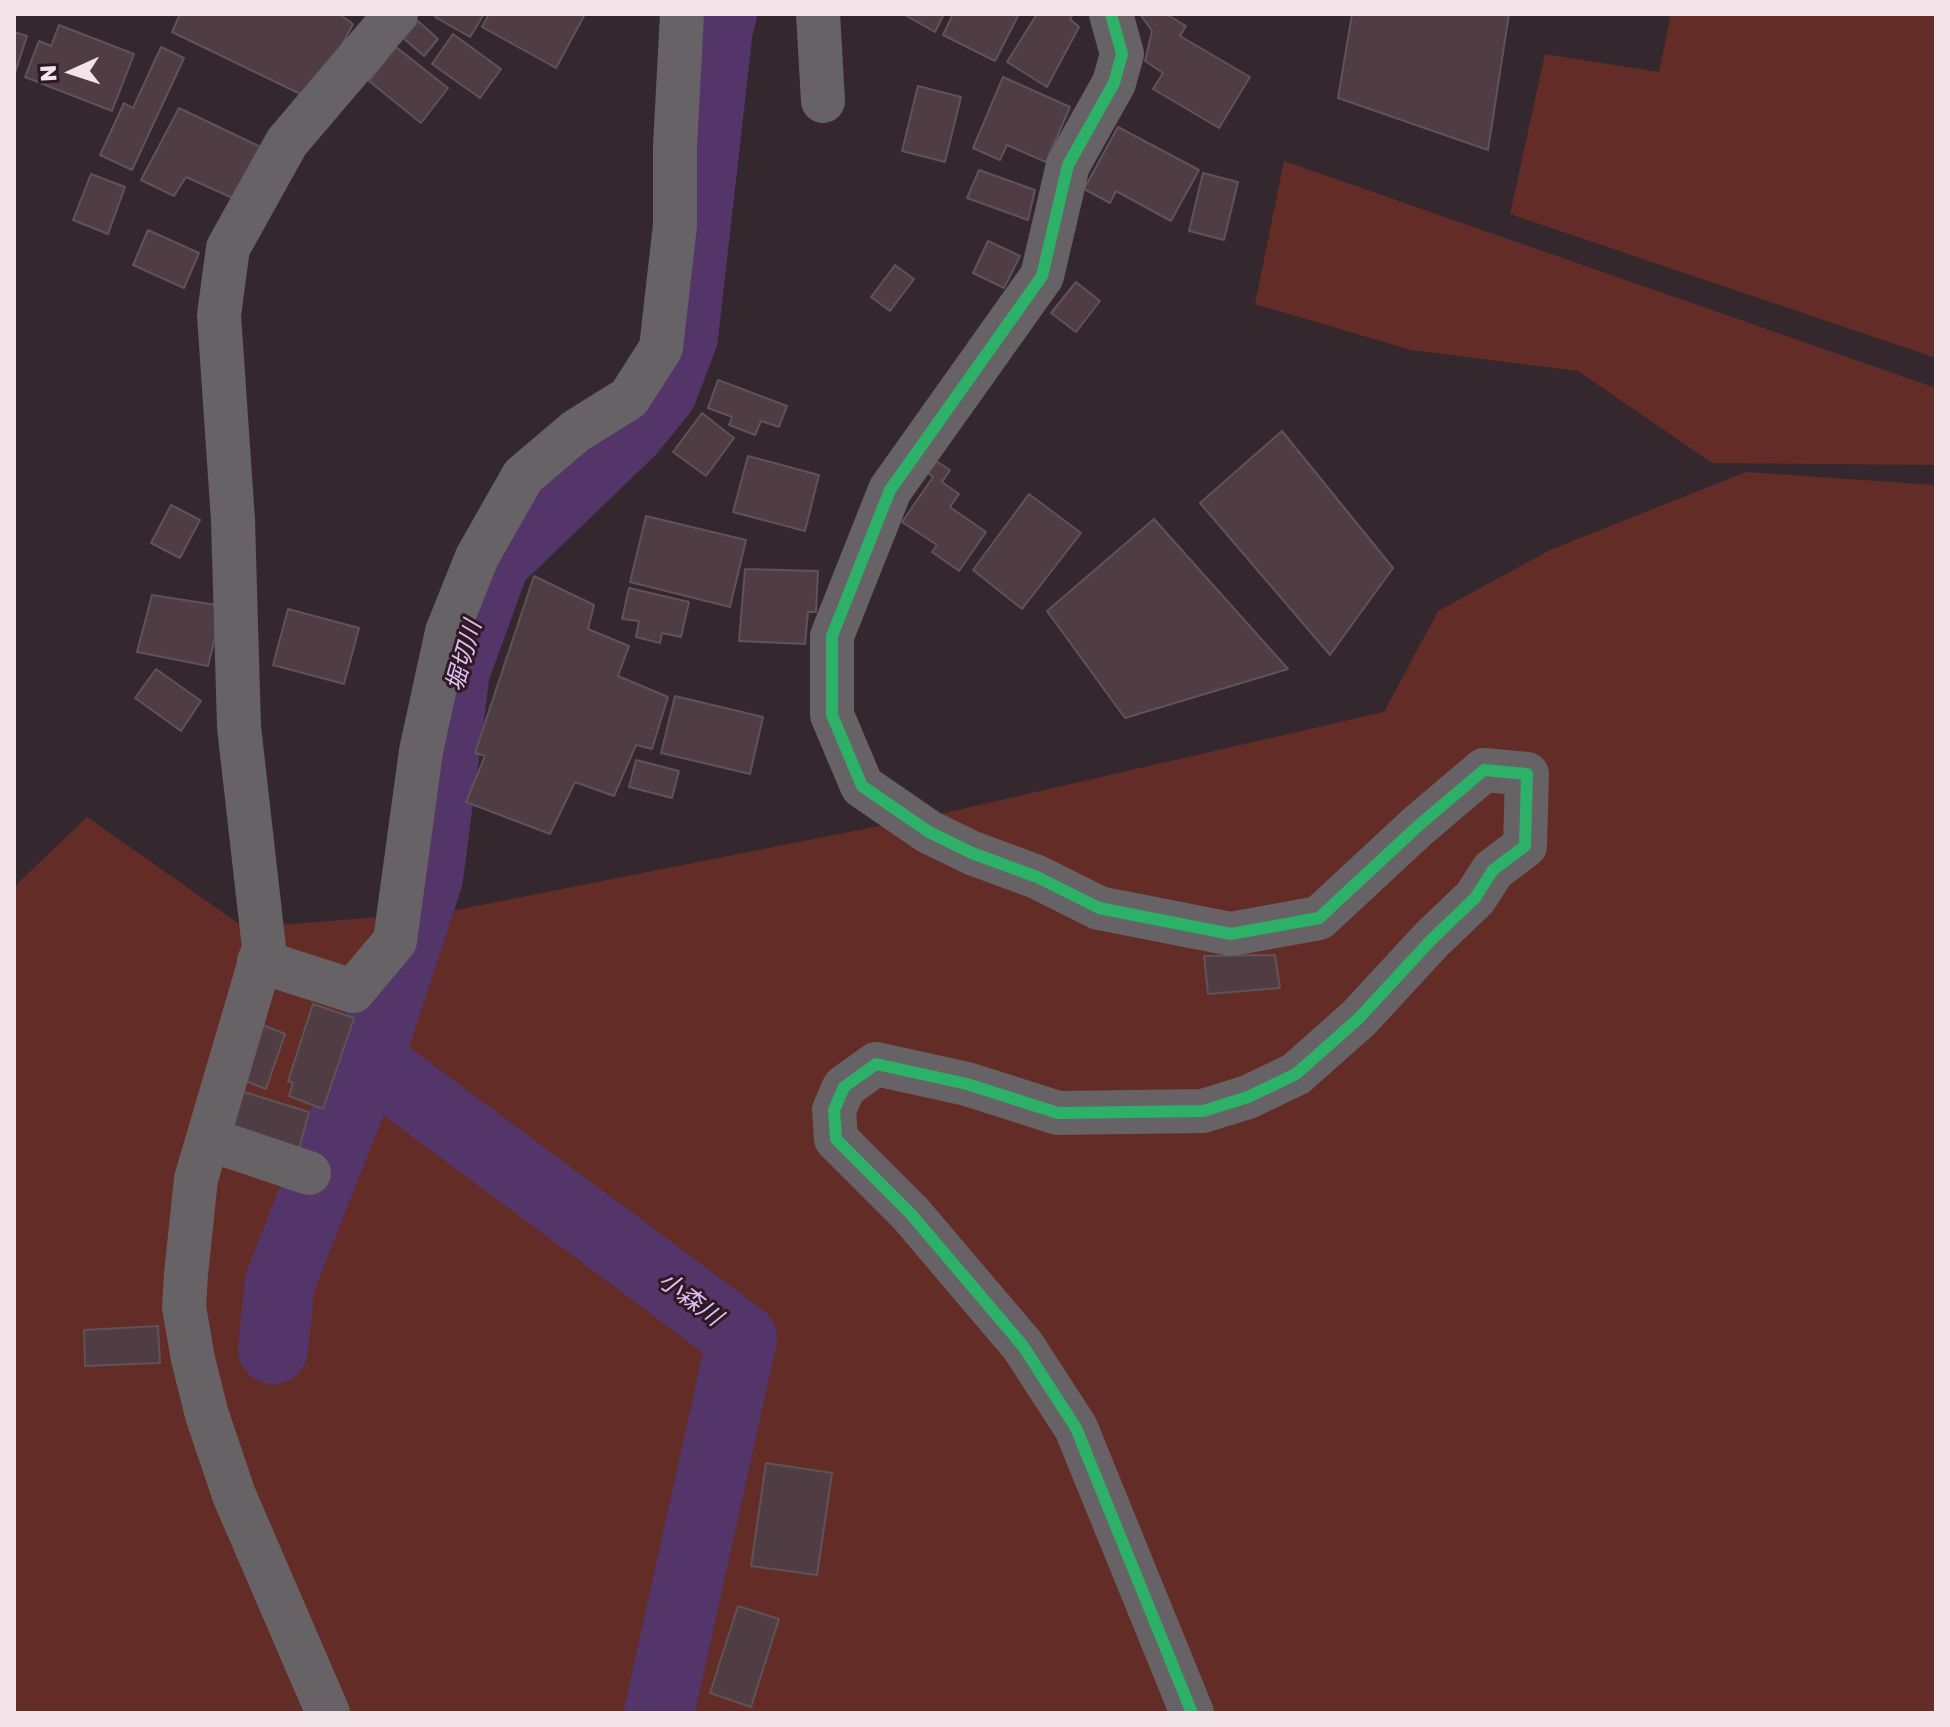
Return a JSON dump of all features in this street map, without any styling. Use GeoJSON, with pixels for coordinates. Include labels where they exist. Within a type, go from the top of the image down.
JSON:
{"type":"FeatureCollection","features":[{"type":"Feature","properties":{"kind":"street"},"geometry":{"type":"LineString","coordinates":[[328,1713],[234,1495],[207,1415],[184,1307],[196,1179],[264,948],[239,727],[233,520],[219,315],[228,248],[287,142],[396,14]]}},
{"type":"Feature","properties":{"kind":"street"},"geometry":{"type":"LineString","coordinates":[[259,961],[353,991],[395,941],[421,751],[447,632],[477,557],[523,476],[576,431],[629,398],[661,348],[675,225],[675,146],[682,14]]}},
{"type":"Feature","properties":{"kind":"street"},"geometry":{"type":"LineString","coordinates":[[818,14],[823,101]]}},
{"type":"Feature","properties":{"kind":"street"},"geometry":{"type":"LineString","coordinates":[[1111,14],[1122,54],[1114,83],[1068,165],[1042,276],[890,490],[832,636],[832,715],[862,786],[929,832],[972,853],[1037,877],[1099,908],[1231,934],[1319,918],[1484,770],[1527,774],[1525,846],[1493,870],[1475,898],[1432,939],[1359,1018],[1296,1074],[1248,1097],[1203,1111],[1058,1113],[967,1084],[876,1064],[844,1087],[834,1110],[836,1139],[910,1213],[1014,1335],[1076,1428],[1192,1713]]}},
{"type":"Feature","properties":{"kind":"street"},"geometry":{"type":"LineString","coordinates":[[208,1139],[309,1173]]}},
{"type":"Feature","properties":{"kind":"shaded area"},"geometry":{"type":"Polygon","coordinates":[[[1671,14],[1936,14],[1936,358],[1510,214],[1545,54],[1659,72],[1671,14]]]}},
{"type":"Feature","properties":{"kind":"shaded area"},"geometry":{"type":"Polygon","coordinates":[[[1284,161],[1936,388],[1936,465],[1712,463],[1578,371],[1411,350],[1255,304],[1284,161]]]}},
{"type":"Feature","properties":{"kind":"shaded area"},"geometry":{"type":"Polygon","coordinates":[[[1746,472],[1936,485],[1936,1713],[14,1713],[14,887],[87,817],[245,928],[451,911],[940,814],[1384,712],[1438,611],[1550,550],[1746,472]]]}},
{"type":"Feature","properties":{"kind":"building"},"geometry":{"type":"Polygon","coordinates":[[[180,14],[339,14],[353,24],[313,100],[172,32],[180,14]]]}},
{"type":"Feature","properties":{"kind":"building"},"geometry":{"type":"Polygon","coordinates":[[[437,14],[484,14],[470,37],[435,17],[437,14]]]}},
{"type":"Feature","properties":{"kind":"building"},"geometry":{"type":"Polygon","coordinates":[[[489,14],[585,14],[556,68],[482,27],[489,14]]]}},
{"type":"Feature","properties":{"kind":"building"},"geometry":{"type":"Polygon","coordinates":[[[903,14],[944,14],[935,32],[903,14]]]}},
{"type":"Feature","properties":{"kind":"building"},"geometry":{"type":"Polygon","coordinates":[[[953,14],[1019,14],[995,61],[943,35],[953,14]]]}},
{"type":"Feature","properties":{"kind":"building"},"geometry":{"type":"Polygon","coordinates":[[[1037,14],[1073,14],[1070,19],[1079,27],[1047,87],[1007,62],[1037,14]]]}},
{"type":"Feature","properties":{"kind":"building"},"geometry":{"type":"Polygon","coordinates":[[[1140,14],[1166,14],[1186,26],[1180,36],[1250,77],[1219,128],[1153,89],[1163,73],[1145,61],[1152,31],[1140,14]]]}},
{"type":"Feature","properties":{"kind":"building"},"geometry":{"type":"Polygon","coordinates":[[[1352,14],[1509,14],[1488,150],[1338,98],[1352,14]]]}},
{"type":"Feature","properties":{"kind":"building"},"geometry":{"type":"Polygon","coordinates":[[[418,21],[438,39],[424,56],[403,38],[418,21]]]}},
{"type":"Feature","properties":{"kind":"building"},"geometry":{"type":"Polygon","coordinates":[[[59,25],[134,54],[112,111],[25,77],[39,41],[51,46],[59,25]]]}},
{"type":"Feature","properties":{"kind":"building"},"geometry":{"type":"Polygon","coordinates":[[[14,32],[27,36],[14,76],[14,32]]]}},
{"type":"Feature","properties":{"kind":"building"},"geometry":{"type":"Polygon","coordinates":[[[453,34],[501,69],[480,98],[432,64],[453,34]]]}},
{"type":"Feature","properties":{"kind":"building"},"geometry":{"type":"Polygon","coordinates":[[[161,47],[184,58],[132,170],[100,155],[124,103],[133,108],[161,47]]]}},
{"type":"Feature","properties":{"kind":"building"},"geometry":{"type":"Polygon","coordinates":[[[396,47],[448,88],[421,123],[369,81],[396,47]]]}},
{"type":"Feature","properties":{"kind":"building"},"geometry":{"type":"Polygon","coordinates":[[[1003,77],[1070,107],[1046,162],[1007,145],[1000,160],[973,148],[1003,77]]]}},
{"type":"Feature","properties":{"kind":"building"},"geometry":{"type":"Polygon","coordinates":[[[918,86],[961,97],[945,162],[902,151],[918,86]]]}},
{"type":"Feature","properties":{"kind":"building"},"geometry":{"type":"Polygon","coordinates":[[[179,108],[267,150],[237,200],[186,177],[174,196],[141,180],[179,108]]]}},
{"type":"Feature","properties":{"kind":"building"},"geometry":{"type":"Polygon","coordinates":[[[1118,127],[1199,170],[1171,221],[1116,191],[1110,203],[1084,189],[1118,127]]]}},
{"type":"Feature","properties":{"kind":"building"},"geometry":{"type":"Polygon","coordinates":[[[979,170],[1035,190],[1028,220],[967,198],[979,170]]]}},
{"type":"Feature","properties":{"kind":"building"},"geometry":{"type":"Polygon","coordinates":[[[1203,173],[1238,182],[1224,240],[1189,231],[1203,173]]]}},
{"type":"Feature","properties":{"kind":"building"},"geometry":{"type":"Polygon","coordinates":[[[91,174],[125,187],[108,234],[73,220],[91,174]]]}},
{"type":"Feature","properties":{"kind":"building"},"geometry":{"type":"Polygon","coordinates":[[[148,230],[199,253],[184,288],[133,265],[148,230]]]}},
{"type":"Feature","properties":{"kind":"building"},"geometry":{"type":"Polygon","coordinates":[[[988,241],[1020,256],[1004,288],[973,273],[988,241]]]}},
{"type":"Feature","properties":{"kind":"building"},"geometry":{"type":"Polygon","coordinates":[[[895,265],[914,279],[890,311],[871,297],[895,265]]]}},
{"type":"Feature","properties":{"kind":"building"},"geometry":{"type":"Polygon","coordinates":[[[1076,282],[1100,301],[1076,332],[1051,313],[1076,282]]]}},
{"type":"Feature","properties":{"kind":"building"},"geometry":{"type":"Polygon","coordinates":[[[718,380],[787,406],[779,427],[761,421],[755,435],[729,425],[732,417],[708,408],[718,380]]]}},
{"type":"Feature","properties":{"kind":"building"},"geometry":{"type":"Polygon","coordinates":[[[702,413],[734,438],[706,476],[673,452],[702,413]]]}},
{"type":"Feature","properties":{"kind":"building"},"geometry":{"type":"Polygon","coordinates":[[[1282,431],[1393,568],[1330,655],[1200,503],[1282,431]]]}},
{"type":"Feature","properties":{"kind":"building"},"geometry":{"type":"Polygon","coordinates":[[[748,456],[819,475],[805,531],[733,512],[748,456]]]}},
{"type":"Feature","properties":{"kind":"building"},"geometry":{"type":"Polygon","coordinates":[[[936,461],[950,470],[942,482],[959,494],[950,507],[986,532],[959,571],[932,552],[937,545],[902,522],[933,477],[928,473],[936,461]]]}},
{"type":"Feature","properties":{"kind":"building"},"geometry":{"type":"Polygon","coordinates":[[[1029,494],[1081,533],[1022,609],[973,570],[1029,494]]]}},
{"type":"Feature","properties":{"kind":"building"},"geometry":{"type":"Polygon","coordinates":[[[171,505],[200,520],[180,558],[151,543],[171,505]]]}},
{"type":"Feature","properties":{"kind":"building"},"geometry":{"type":"Polygon","coordinates":[[[646,516],[746,540],[730,607],[630,582],[646,516]]]}},
{"type":"Feature","properties":{"kind":"building"},"geometry":{"type":"Polygon","coordinates":[[[1154,519],[1288,669],[1125,718],[1047,611],[1154,519]]]}},
{"type":"Feature","properties":{"kind":"building"},"geometry":{"type":"Polygon","coordinates":[[[745,569],[818,571],[816,612],[808,612],[805,644],[739,641],[745,569]]]}},
{"type":"Feature","properties":{"kind":"building"},"geometry":{"type":"Polygon","coordinates":[[[534,576],[594,605],[588,629],[629,646],[618,676],[668,697],[652,749],[636,745],[614,796],[575,782],[550,834],[466,802],[485,756],[475,753],[534,576]]]}},
{"type":"Feature","properties":{"kind":"building"},"geometry":{"type":"Polygon","coordinates":[[[629,588],[689,602],[681,637],[662,633],[660,643],[636,637],[639,621],[622,619],[629,588]]]}},
{"type":"Feature","properties":{"kind":"building"},"geometry":{"type":"Polygon","coordinates":[[[152,595],[223,606],[208,666],[137,652],[152,595]]]}},
{"type":"Feature","properties":{"kind":"building"},"geometry":{"type":"Polygon","coordinates":[[[288,609],[359,628],[344,684],[273,665],[288,609]]]}},
{"type":"Feature","properties":{"kind":"building"},"geometry":{"type":"Polygon","coordinates":[[[156,669],[201,701],[181,731],[135,698],[156,669]]]}},
{"type":"Feature","properties":{"kind":"building"},"geometry":{"type":"Polygon","coordinates":[[[675,696],[763,717],[750,774],[661,753],[675,696]]]}},
{"type":"Feature","properties":{"kind":"building"},"geometry":{"type":"Polygon","coordinates":[[[636,760],[679,771],[672,798],[629,787],[636,760]]]}},
{"type":"Feature","properties":{"kind":"building"},"geometry":{"type":"Polygon","coordinates":[[[1275,955],[1280,988],[1208,994],[1204,956],[1275,955]]]}},
{"type":"Feature","properties":{"kind":"building"},"geometry":{"type":"Polygon","coordinates":[[[313,1004],[354,1018],[323,1109],[289,1096],[293,1083],[288,1081],[313,1004]]]}},
{"type":"Feature","properties":{"kind":"building"},"geometry":{"type":"Polygon","coordinates":[[[263,1025],[285,1034],[266,1089],[243,1080],[263,1025]]]}},
{"type":"Feature","properties":{"kind":"building"},"geometry":{"type":"Polygon","coordinates":[[[241,1091],[309,1112],[299,1148],[230,1126],[241,1091]]]}},
{"type":"Feature","properties":{"kind":"building"},"geometry":{"type":"Polygon","coordinates":[[[158,1326],[160,1363],[85,1366],[84,1330],[158,1326]]]}},
{"type":"Feature","properties":{"kind":"building"},"geometry":{"type":"Polygon","coordinates":[[[766,1463],[832,1473],[817,1575],[751,1566],[766,1463]]]}},
{"type":"Feature","properties":{"kind":"building"},"geometry":{"type":"Polygon","coordinates":[[[738,1606],[779,1619],[751,1707],[710,1693],[738,1606]]]}},
{"type":"Feature","properties":{"kind":"waterway","name":"堀切川"},"geometry":{"type":"LineString","coordinates":[[273,1349],[280,1282],[368,1060],[428,878],[455,671],[495,561],[630,431],[662,392],[683,337],[722,14]]}},
{"type":"Feature","properties":{"kind":"waterway","name":"小森川"},"geometry":{"type":"LineString","coordinates":[[368,1060],[742,1338],[659,1713]]}},
{"type":"Feature","properties":{"kind":"cycle path"},"geometry":{"type":"LineString","coordinates":[[1111,14],[1122,54],[1114,83],[1068,165],[1042,276],[890,490],[832,636],[832,715],[862,786],[929,832],[972,853],[1037,877],[1099,908],[1231,934],[1319,918],[1484,770],[1527,774],[1525,846],[1493,870],[1475,898],[1432,939],[1359,1018],[1296,1074],[1248,1097],[1203,1111],[1058,1113],[967,1084],[876,1064],[844,1087],[834,1110],[836,1139],[910,1213],[1023,1346],[1076,1428],[1192,1713]]}}]}
